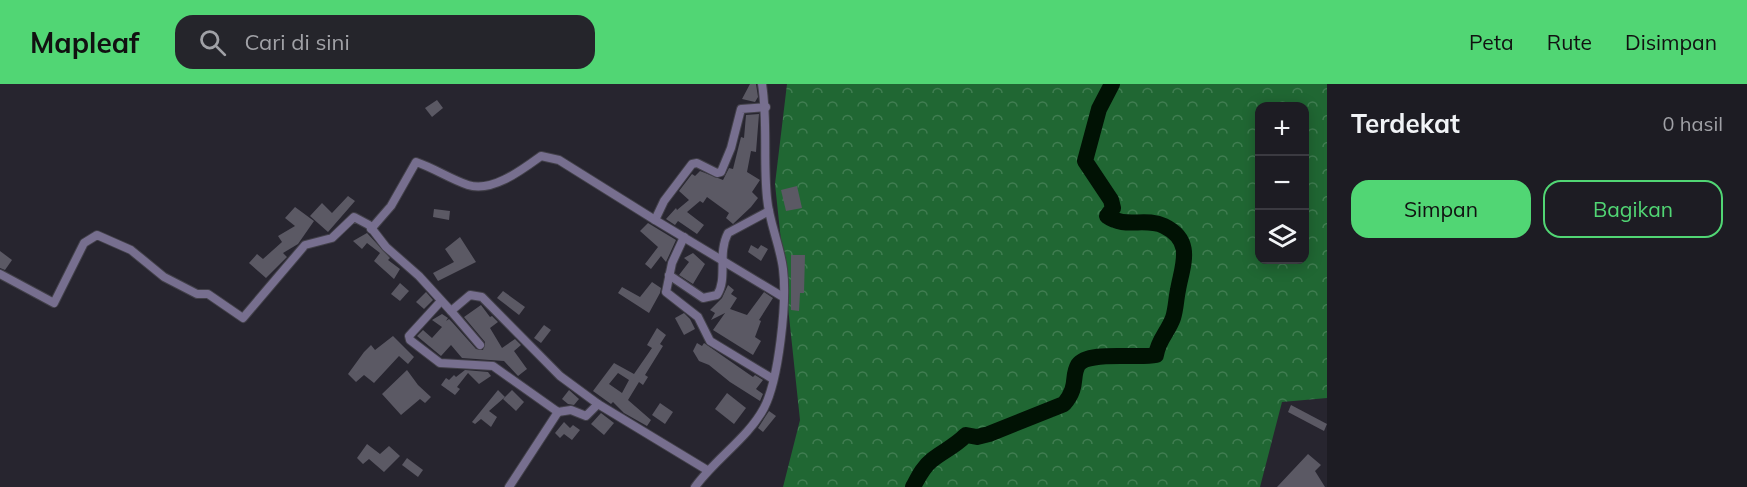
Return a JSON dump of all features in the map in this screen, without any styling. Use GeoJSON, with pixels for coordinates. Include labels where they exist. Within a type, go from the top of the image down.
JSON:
{"type":"FeatureCollection","features":[{"type":"Feature","properties":{"kind":"street"},"geometry":{"type":"LineString","coordinates":[[695,487],[707,470],[762,411],[773,379],[783,297],[781,260],[769,211],[766,107],[762,84]]}},
{"type":"Feature","properties":{"kind":"street"},"geometry":{"type":"LineString","coordinates":[[655,220],[664,201],[692,164],[697,163],[717,173],[721,172],[732,148],[741,109],[766,107]]}},
{"type":"Feature","properties":{"kind":"street"},"geometry":{"type":"LineString","coordinates":[[371,229],[390,206],[416,162],[469,185],[483,186],[495,183],[541,156],[559,160],[783,297]]}},
{"type":"Feature","properties":{"kind":"street"},"geometry":{"type":"LineString","coordinates":[[669,275],[703,298],[713,297],[721,289],[721,260],[728,233],[769,211]]}},
{"type":"Feature","properties":{"kind":"street"},"geometry":{"type":"LineString","coordinates":[[0,274],[54,303],[78,252],[90,237],[97,235],[131,250],[164,277],[197,294],[208,294],[242,318],[308,244],[332,238],[352,218],[366,223],[386,247],[419,276],[480,345]]}},
{"type":"Feature","properties":{"kind":"street"},"geometry":{"type":"LineString","coordinates":[[684,237],[669,275],[666,292],[698,317],[710,341],[773,379]]}},
{"type":"Feature","properties":{"kind":"street"},"geometry":{"type":"LineString","coordinates":[[451,311],[470,296],[482,297],[560,376],[598,404],[707,470]]}},
{"type":"Feature","properties":{"kind":"street"},"geometry":{"type":"LineString","coordinates":[[441,301],[410,334],[410,340],[414,344],[440,363],[493,366],[558,412],[571,410],[586,416],[598,404]]}},
{"type":"Feature","properties":{"kind":"street"},"geometry":{"type":"LineString","coordinates":[[509,487],[558,412]]}},
{"type":"Feature","properties":{"kind":"green space"},"geometry":{"type":"Polygon","coordinates":[[[787,84],[1327,84],[1327,398],[1282,402],[1260,487],[783,487],[800,420],[775,184],[787,84]]]}},
{"type":"Feature","properties":{"kind":"building"},"geometry":{"type":"Polygon","coordinates":[[[750,84],[756,84],[758,97],[755,102],[742,99],[750,84]]]}},
{"type":"Feature","properties":{"kind":"building"},"geometry":{"type":"Polygon","coordinates":[[[437,100],[443,108],[432,117],[425,108],[437,100]]]}},
{"type":"Feature","properties":{"kind":"building"},"geometry":{"type":"Polygon","coordinates":[[[759,114],[756,152],[751,151],[747,172],[760,180],[752,192],[758,198],[751,207],[733,224],[726,218],[729,213],[707,197],[703,203],[700,201],[687,212],[704,225],[697,234],[678,221],[675,225],[666,219],[676,208],[677,210],[689,200],[679,191],[692,174],[695,176],[700,171],[723,180],[729,168],[733,169],[741,137],[744,138],[746,115],[759,114]]]}},
{"type":"Feature","properties":{"kind":"building"},"geometry":{"type":"Polygon","coordinates":[[[797,186],[802,208],[786,211],[781,190],[797,186]]]}},
{"type":"Feature","properties":{"kind":"building"},"geometry":{"type":"Polygon","coordinates":[[[348,196],[355,201],[328,232],[310,216],[322,203],[332,213],[348,196]]]}},
{"type":"Feature","properties":{"kind":"building"},"geometry":{"type":"Polygon","coordinates":[[[295,207],[314,221],[298,244],[283,253],[287,257],[266,278],[249,263],[257,254],[263,259],[282,242],[278,236],[295,226],[285,218],[295,207]]]}},
{"type":"Feature","properties":{"kind":"building"},"geometry":{"type":"Polygon","coordinates":[[[434,209],[450,211],[449,220],[433,217],[434,209]]]}},
{"type":"Feature","properties":{"kind":"building"},"geometry":{"type":"Polygon","coordinates":[[[648,223],[676,240],[666,262],[661,256],[651,269],[645,264],[658,247],[640,231],[648,223]]]}},
{"type":"Feature","properties":{"kind":"building"},"geometry":{"type":"Polygon","coordinates":[[[367,233],[390,258],[388,260],[400,269],[394,279],[374,261],[380,253],[367,243],[362,249],[353,241],[367,233]]]}},
{"type":"Feature","properties":{"kind":"building"},"geometry":{"type":"Polygon","coordinates":[[[460,237],[476,262],[438,281],[433,273],[454,262],[445,249],[460,237]]]}},
{"type":"Feature","properties":{"kind":"building"},"geometry":{"type":"Polygon","coordinates":[[[751,245],[758,249],[761,245],[768,249],[761,261],[748,252],[751,245]]]}},
{"type":"Feature","properties":{"kind":"building"},"geometry":{"type":"Polygon","coordinates":[[[0,251],[12,260],[5,270],[0,268],[0,251]]]}},
{"type":"Feature","properties":{"kind":"building"},"geometry":{"type":"Polygon","coordinates":[[[693,253],[705,264],[693,284],[679,275],[689,262],[684,258],[693,253]]]}},
{"type":"Feature","properties":{"kind":"building"},"geometry":{"type":"Polygon","coordinates":[[[791,255],[805,255],[804,293],[800,293],[799,311],[791,310],[791,255]]]}},
{"type":"Feature","properties":{"kind":"building"},"geometry":{"type":"Polygon","coordinates":[[[652,282],[661,288],[649,313],[618,293],[622,287],[640,297],[652,282]]]}},
{"type":"Feature","properties":{"kind":"building"},"geometry":{"type":"Polygon","coordinates":[[[400,283],[409,291],[400,301],[391,294],[400,283]]]}},
{"type":"Feature","properties":{"kind":"building"},"geometry":{"type":"Polygon","coordinates":[[[728,285],[734,290],[731,294],[737,298],[730,309],[747,315],[764,292],[773,298],[759,320],[761,321],[755,337],[761,341],[753,355],[713,330],[725,313],[711,320],[715,313],[710,310],[722,298],[728,285]]]}},
{"type":"Feature","properties":{"kind":"building"},"geometry":{"type":"Polygon","coordinates":[[[503,291],[525,307],[519,315],[497,298],[503,291]]]}},
{"type":"Feature","properties":{"kind":"building"},"geometry":{"type":"Polygon","coordinates":[[[426,292],[433,300],[424,309],[416,302],[426,292]]]}},
{"type":"Feature","properties":{"kind":"building"},"geometry":{"type":"Polygon","coordinates":[[[481,305],[490,317],[492,316],[498,322],[490,328],[502,348],[515,339],[521,345],[514,351],[527,369],[518,376],[504,361],[462,358],[451,345],[441,356],[417,336],[423,330],[432,338],[442,327],[432,320],[442,314],[448,318],[446,321],[449,319],[476,349],[483,350],[485,342],[464,317],[481,305]]]}},
{"type":"Feature","properties":{"kind":"building"},"geometry":{"type":"Polygon","coordinates":[[[684,313],[695,329],[684,335],[675,318],[684,313]]]}},
{"type":"Feature","properties":{"kind":"building"},"geometry":{"type":"Polygon","coordinates":[[[544,325],[551,330],[541,343],[534,338],[544,325]]]}},
{"type":"Feature","properties":{"kind":"building"},"geometry":{"type":"Polygon","coordinates":[[[657,328],[666,335],[660,344],[663,346],[645,375],[648,377],[643,385],[639,382],[628,400],[651,420],[647,426],[593,391],[614,363],[634,374],[652,348],[647,345],[657,328]],[[618,373],[609,384],[622,393],[629,380],[618,373]]]}},
{"type":"Feature","properties":{"kind":"building"},"geometry":{"type":"Polygon","coordinates":[[[393,336],[414,357],[408,364],[399,356],[374,383],[364,375],[356,382],[348,374],[364,352],[371,345],[375,350],[393,336]]]}},
{"type":"Feature","properties":{"kind":"building"},"geometry":{"type":"Polygon","coordinates":[[[697,343],[702,346],[704,343],[753,377],[755,375],[763,380],[756,389],[763,394],[760,401],[709,365],[699,361],[693,351],[697,343]]]}},
{"type":"Feature","properties":{"kind":"building"},"geometry":{"type":"Polygon","coordinates":[[[407,370],[431,397],[425,403],[420,399],[401,415],[382,394],[407,370]]]}},
{"type":"Feature","properties":{"kind":"building"},"geometry":{"type":"Polygon","coordinates":[[[465,370],[488,372],[491,376],[479,384],[468,373],[457,387],[460,389],[455,395],[441,385],[446,378],[449,380],[465,370]]]}},
{"type":"Feature","properties":{"kind":"building"},"geometry":{"type":"Polygon","coordinates":[[[498,390],[505,397],[489,411],[497,417],[491,427],[481,419],[475,424],[472,422],[498,390]]]}},
{"type":"Feature","properties":{"kind":"building"},"geometry":{"type":"Polygon","coordinates":[[[512,390],[524,402],[516,411],[503,399],[512,390]]]}},
{"type":"Feature","properties":{"kind":"building"},"geometry":{"type":"Polygon","coordinates":[[[569,390],[579,399],[574,405],[562,399],[569,390]]]}},
{"type":"Feature","properties":{"kind":"building"},"geometry":{"type":"Polygon","coordinates":[[[727,393],[746,408],[734,424],[715,409],[727,393]]]}},
{"type":"Feature","properties":{"kind":"building"},"geometry":{"type":"Polygon","coordinates":[[[660,403],[673,412],[665,424],[652,415],[660,403]]]}},
{"type":"Feature","properties":{"kind":"building"},"geometry":{"type":"Polygon","coordinates":[[[1291,405],[1327,424],[1324,431],[1288,412],[1291,405]]]}},
{"type":"Feature","properties":{"kind":"building"},"geometry":{"type":"Polygon","coordinates":[[[769,411],[776,416],[763,432],[758,428],[769,411]]]}},
{"type":"Feature","properties":{"kind":"building"},"geometry":{"type":"Polygon","coordinates":[[[601,413],[614,423],[604,435],[591,424],[601,413]]]}},
{"type":"Feature","properties":{"kind":"building"},"geometry":{"type":"Polygon","coordinates":[[[564,422],[570,428],[573,425],[580,430],[572,440],[564,434],[560,438],[555,433],[564,422]]]}},
{"type":"Feature","properties":{"kind":"building"},"geometry":{"type":"Polygon","coordinates":[[[367,444],[380,454],[389,446],[400,456],[384,472],[369,459],[363,464],[357,458],[367,444]]]}},
{"type":"Feature","properties":{"kind":"building"},"geometry":{"type":"Polygon","coordinates":[[[1308,454],[1321,465],[1315,471],[1325,487],[1277,487],[1308,454]]]}},
{"type":"Feature","properties":{"kind":"building"},"geometry":{"type":"Polygon","coordinates":[[[407,458],[423,470],[418,477],[402,465],[407,458]]]}},
{"type":"Feature","properties":{"kind":"waterway"},"geometry":{"type":"LineString","coordinates":[[913,487],[929,463],[966,435],[977,437],[989,434],[1064,404],[1072,392],[1076,369],[1083,360],[1102,356],[1156,355],[1174,315],[1184,263],[1183,247],[1174,232],[1164,226],[1150,222],[1121,222],[1107,216],[1113,208],[1111,200],[1085,161],[1099,109],[1112,84]]}}]}
